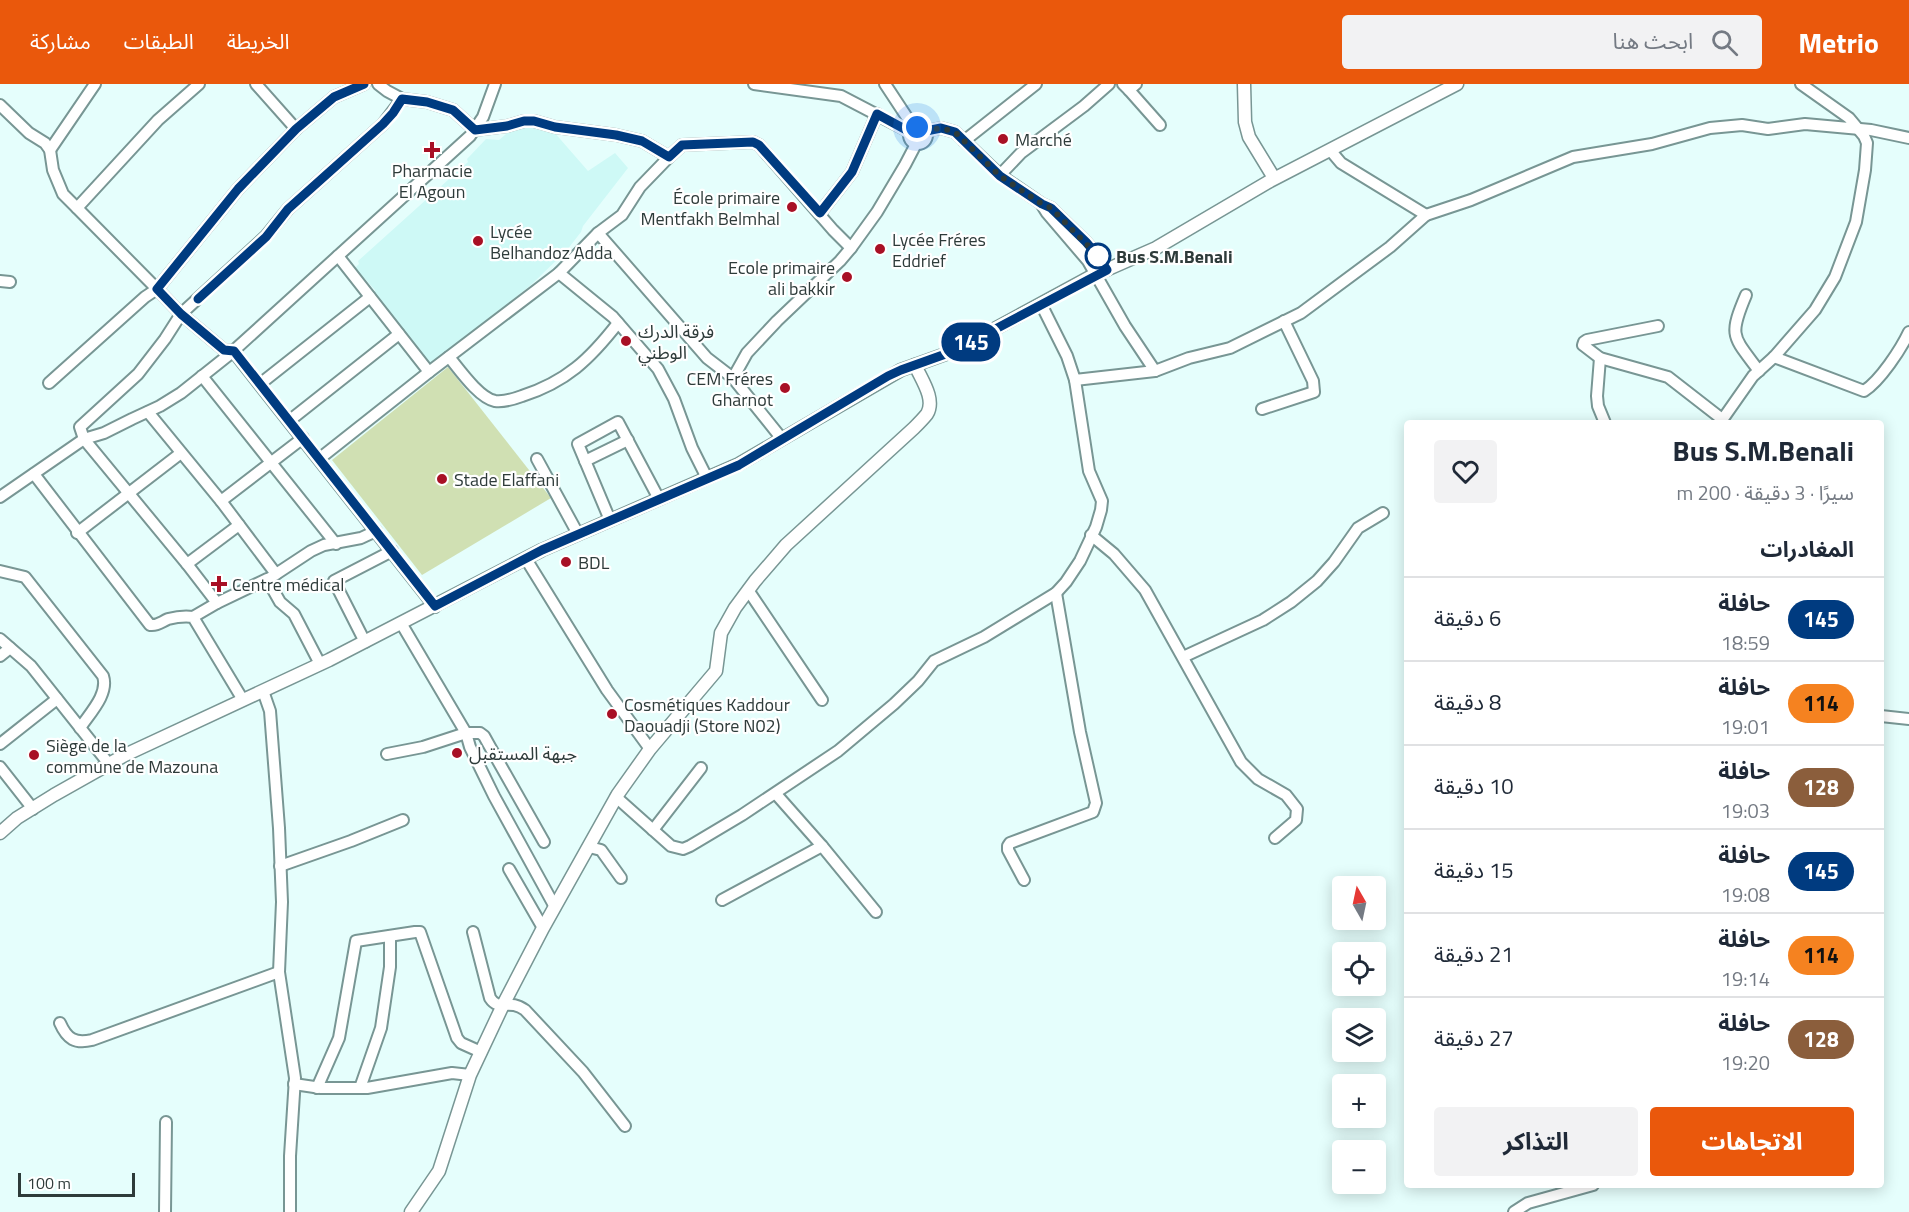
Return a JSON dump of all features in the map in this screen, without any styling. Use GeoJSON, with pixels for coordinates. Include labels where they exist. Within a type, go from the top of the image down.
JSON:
{"type":"FeatureCollection","features":[{"type":"Feature","properties":{"kind":"main road"},"geometry":{"type":"LineString","coordinates":[[1244,84],[1245,122],[1249,137],[1274,178]]}},
{"type":"Feature","properties":{"kind":"main road"},"geometry":{"type":"LineString","coordinates":[[0,833],[33,809],[109,764],[365,642],[578,534],[739,465],[875,383],[901,370],[954,351],[1102,272],[1156,248],[1274,178],[1457,84]]}},
{"type":"Feature","properties":{"kind":"main road"},"geometry":{"type":"LineString","coordinates":[[411,1212],[439,1171],[470,1076],[503,1005],[616,797],[651,749],[716,671],[722,633],[735,608],[748,590],[786,545],[914,428],[928,412],[929,395],[915,365]]}},
{"type":"Feature","properties":{"kind":"street"},"geometry":{"type":"LineString","coordinates":[[50,150],[95,84]]}},
{"type":"Feature","properties":{"kind":"street"},"geometry":{"type":"LineString","coordinates":[[76,208],[158,120],[199,84]]}},
{"type":"Feature","properties":{"kind":"street"},"geometry":{"type":"LineString","coordinates":[[256,84],[296,129]]}},
{"type":"Feature","properties":{"kind":"street"},"geometry":{"type":"LineString","coordinates":[[49,383],[145,297],[157,289],[238,189],[296,129],[334,97],[364,84]]}},
{"type":"Feature","properties":{"kind":"street"},"geometry":{"type":"LineString","coordinates":[[378,84],[387,92],[402,99],[427,102],[453,110],[475,130],[534,121],[555,127],[642,141],[669,157]]}},
{"type":"Feature","properties":{"kind":"street"},"geometry":{"type":"LineString","coordinates":[[0,497],[84,439],[148,412],[181,393],[234,351],[470,136],[483,117],[495,84]]}},
{"type":"Feature","properties":{"kind":"street"},"geometry":{"type":"LineString","coordinates":[[754,84],[841,96],[912,130]]}},
{"type":"Feature","properties":{"kind":"street"},"geometry":{"type":"LineString","coordinates":[[885,84],[912,130],[911,141],[916,144],[922,143],[926,140],[926,131]]}},
{"type":"Feature","properties":{"kind":"street"},"geometry":{"type":"LineString","coordinates":[[964,141],[1036,84]]}},
{"type":"Feature","properties":{"kind":"street"},"geometry":{"type":"LineString","coordinates":[[1000,176],[1021,153],[1084,106],[1109,84]]}},
{"type":"Feature","properties":{"kind":"street"},"geometry":{"type":"LineString","coordinates":[[1722,420],[1753,376],[1774,357],[1815,310],[1835,277],[1856,222],[1868,149],[1867,143],[1859,129],[1839,110],[1801,84]]}},
{"type":"Feature","properties":{"kind":"street"},"geometry":{"type":"LineString","coordinates":[[1130,86],[1160,125]]}},
{"type":"Feature","properties":{"kind":"street"},"geometry":{"type":"LineString","coordinates":[[217,603],[84,439],[80,427],[138,374],[181,314],[266,237],[288,209],[383,124],[402,99]]}},
{"type":"Feature","properties":{"kind":"street"},"geometry":{"type":"LineString","coordinates":[[0,105],[29,133],[45,143],[50,150],[53,170],[63,194],[76,208],[181,314],[224,350],[234,351],[435,606]]}},
{"type":"Feature","properties":{"kind":"street"},"geometry":{"type":"LineString","coordinates":[[820,213],[852,172],[877,114]]}},
{"type":"Feature","properties":{"kind":"street"},"geometry":{"type":"LineString","coordinates":[[1075,380],[1155,371],[1199,354],[1230,348],[1301,313],[1390,248],[1426,215],[1471,200],[1574,158],[1652,144],[1710,128],[1742,125],[1768,129],[1805,124],[1859,129],[1909,138]]}},
{"type":"Feature","properties":{"kind":"street"},"geometry":{"type":"LineString","coordinates":[[912,130],[920,126],[926,131]]}},
{"type":"Feature","properties":{"kind":"street"},"geometry":{"type":"LineString","coordinates":[[926,131],[941,128],[955,132],[1000,176],[1042,204],[1088,261],[1102,272],[1125,326],[1155,371]]}},
{"type":"Feature","properties":{"kind":"street"},"geometry":{"type":"LineString","coordinates":[[319,459],[559,273],[598,233],[622,215],[640,187],[682,145],[753,142],[759,145],[851,248]]}},
{"type":"Feature","properties":{"kind":"street"},"geometry":{"type":"LineString","coordinates":[[733,378],[747,353],[851,248],[877,212],[916,144]]}},
{"type":"Feature","properties":{"kind":"street"},"geometry":{"type":"LineString","coordinates":[[1330,150],[1341,163],[1426,215]]}},
{"type":"Feature","properties":{"kind":"street"},"geometry":{"type":"LineString","coordinates":[[598,233],[707,358],[733,378],[782,439]]}},
{"type":"Feature","properties":{"kind":"street"},"geometry":{"type":"LineString","coordinates":[[338,256],[429,372]]}},
{"type":"Feature","properties":{"kind":"street"},"geometry":{"type":"LineString","coordinates":[[559,273],[618,323],[658,369],[674,399],[692,448],[707,478]]}},
{"type":"Feature","properties":{"kind":"street"},"geometry":{"type":"LineString","coordinates":[[1746,295],[1736,317],[1735,339],[1759,371]]}},
{"type":"Feature","properties":{"kind":"street"},"geometry":{"type":"LineString","coordinates":[[260,384],[370,297]]}},
{"type":"Feature","properties":{"kind":"street"},"geometry":{"type":"LineString","coordinates":[[616,797],[671,846],[683,849],[776,794],[862,733],[918,681],[934,661],[984,637],[1056,593],[1066,582],[1080,561],[1099,519],[1102,501],[1089,471],[1075,380],[1041,304]]}},
{"type":"Feature","properties":{"kind":"street"},"geometry":{"type":"LineString","coordinates":[[1262,409],[1314,392],[1313,381],[1284,321]]}},
{"type":"Feature","properties":{"kind":"street"},"geometry":{"type":"LineString","coordinates":[[449,357],[479,392],[494,401],[511,400],[544,389],[576,368],[598,348],[618,323]]}},
{"type":"Feature","properties":{"kind":"street"},"geometry":{"type":"LineString","coordinates":[[1658,326],[1584,342],[1583,345],[1600,358],[1668,378],[1720,420]]}},
{"type":"Feature","properties":{"kind":"street"},"geometry":{"type":"LineString","coordinates":[[1774,357],[1864,391],[1887,366],[1909,332]]}},
{"type":"Feature","properties":{"kind":"street"},"geometry":{"type":"LineString","coordinates":[[289,421],[399,334]]}},
{"type":"Feature","properties":{"kind":"street"},"geometry":{"type":"LineString","coordinates":[[1600,358],[1597,396],[1604,420]]}},
{"type":"Feature","properties":{"kind":"street"},"geometry":{"type":"LineString","coordinates":[[202,376],[336,544]]}},
{"type":"Feature","properties":{"kind":"street"},"geometry":{"type":"LineString","coordinates":[[148,412],[239,525],[272,577],[280,602],[294,614],[320,664]]}},
{"type":"Feature","properties":{"kind":"street"},"geometry":{"type":"LineString","coordinates":[[610,520],[578,444],[618,422],[659,499]]}},
{"type":"Feature","properties":{"kind":"street"},"geometry":{"type":"LineString","coordinates":[[221,501],[303,438]]}},
{"type":"Feature","properties":{"kind":"street"},"geometry":{"type":"LineString","coordinates":[[585,461],[628,440]]}},
{"type":"Feature","properties":{"kind":"street"},"geometry":{"type":"LineString","coordinates":[[77,533],[181,453]]}},
{"type":"Feature","properties":{"kind":"street"},"geometry":{"type":"LineString","coordinates":[[537,459],[578,534]]}},
{"type":"Feature","properties":{"kind":"street"},"geometry":{"type":"LineString","coordinates":[[33,474],[150,625],[156,626],[167,620],[185,616],[193,617],[272,577],[324,545],[361,538],[376,531]]}},
{"type":"Feature","properties":{"kind":"street"},"geometry":{"type":"LineString","coordinates":[[1183,657],[1263,620],[1291,602],[1317,581],[1334,562],[1358,528],[1383,513]]}},
{"type":"Feature","properties":{"kind":"street"},"geometry":{"type":"LineString","coordinates":[[187,564],[239,525]]}},
{"type":"Feature","properties":{"kind":"street"},"geometry":{"type":"LineString","coordinates":[[1091,536],[1114,554],[1145,590],[1241,762],[1258,779],[1286,795],[1297,809],[1296,820],[1275,838]]}},
{"type":"Feature","properties":{"kind":"street"},"geometry":{"type":"LineString","coordinates":[[365,642],[334,581],[392,550]]}},
{"type":"Feature","properties":{"kind":"street"},"geometry":{"type":"LineString","coordinates":[[526,559],[607,690],[651,749]]}},
{"type":"Feature","properties":{"kind":"street"},"geometry":{"type":"LineString","coordinates":[[0,570],[26,577],[103,675],[106,684],[99,701],[80,728]]}},
{"type":"Feature","properties":{"kind":"street"},"geometry":{"type":"LineString","coordinates":[[748,590],[822,700]]}},
{"type":"Feature","properties":{"kind":"street"},"geometry":{"type":"LineString","coordinates":[[1024,880],[1008,850],[1010,843],[1093,812],[1096,803],[1080,732],[1056,593]]}},
{"type":"Feature","properties":{"kind":"street"},"geometry":{"type":"LineString","coordinates":[[193,617],[243,700]]}},
{"type":"Feature","properties":{"kind":"street"},"geometry":{"type":"LineString","coordinates":[[402,623],[466,733],[470,747],[494,796],[555,907]]}},
{"type":"Feature","properties":{"kind":"street"},"geometry":{"type":"LineString","coordinates":[[0,639],[30,666],[109,764]]}},
{"type":"Feature","properties":{"kind":"street"},"geometry":{"type":"LineString","coordinates":[[0,656],[10,648]]}},
{"type":"Feature","properties":{"kind":"street"},"geometry":{"type":"LineString","coordinates":[[263,690],[270,711],[280,866],[282,902],[279,972],[294,1084],[290,1212]]}},
{"type":"Feature","properties":{"kind":"street"},"geometry":{"type":"LineString","coordinates":[[0,744],[57,699]]}},
{"type":"Feature","properties":{"kind":"street"},"geometry":{"type":"LineString","coordinates":[[1884,716],[1909,719]]}},
{"type":"Feature","properties":{"kind":"street"},"geometry":{"type":"LineString","coordinates":[[387,754],[423,747],[466,733],[475,732],[484,736],[544,842]]}},
{"type":"Feature","properties":{"kind":"street"},"geometry":{"type":"LineString","coordinates":[[0,767],[33,809]]}},
{"type":"Feature","properties":{"kind":"street"},"geometry":{"type":"LineString","coordinates":[[653,830],[701,768]]}},
{"type":"Feature","properties":{"kind":"street"},"geometry":{"type":"LineString","coordinates":[[776,794],[876,912]]}},
{"type":"Feature","properties":{"kind":"street"},"geometry":{"type":"LineString","coordinates":[[280,866],[403,820]]}},
{"type":"Feature","properties":{"kind":"street"},"geometry":{"type":"LineString","coordinates":[[722,900],[822,846]]}},
{"type":"Feature","properties":{"kind":"street"},"geometry":{"type":"LineString","coordinates":[[589,848],[601,850],[621,878]]}},
{"type":"Feature","properties":{"kind":"street"},"geometry":{"type":"LineString","coordinates":[[509,869],[543,928]]}},
{"type":"Feature","properties":{"kind":"street"},"geometry":{"type":"LineString","coordinates":[[317,1088],[339,1038],[356,941],[420,932],[457,1038],[481,1052]]}},
{"type":"Feature","properties":{"kind":"street"},"geometry":{"type":"LineString","coordinates":[[473,932],[490,998],[495,1005],[516,1004],[525,1010],[583,1072],[625,1126]]}},
{"type":"Feature","properties":{"kind":"street"},"geometry":{"type":"LineString","coordinates":[[360,1088],[381,1028],[390,967],[390,936]]}},
{"type":"Feature","properties":{"kind":"street"},"geometry":{"type":"LineString","coordinates":[[60,1023],[65,1034],[73,1041],[92,1040],[279,972]]}},
{"type":"Feature","properties":{"kind":"street"},"geometry":{"type":"LineString","coordinates":[[294,1084],[317,1088],[360,1088],[388,1086],[452,1073],[470,1076]]}},
{"type":"Feature","properties":{"kind":"street"},"geometry":{"type":"LineString","coordinates":[[165,1212],[166,1122]]}},
{"type":"Feature","properties":{"kind":"street"},"geometry":{"type":"LineString","coordinates":[[1514,1212],[1528,1203],[1582,1188]]}},
{"type":"Feature","properties":{"kind":"shaded area","name":"Lycée Belhandoz Adda"},"geometry":{"type":"Polygon","coordinates":[[[534,125],[554,132],[588,171],[615,153],[628,168],[567,250],[531,285],[428,367],[374,298],[375,290],[355,268],[359,264],[358,261],[468,162],[467,159],[486,139],[499,140],[511,130],[534,125]]]}},
{"type":"Feature","properties":{"kind":"green space","name":"Stade Elaffani"},"geometry":{"type":"Polygon","coordinates":[[[448,367],[551,498],[422,575],[332,460],[448,367]]]}},
{"type":"Feature","properties":{"kind":"bus line","name":"145"},"geometry":{"type":"LineString","coordinates":[[198,299],[266,237],[288,209],[383,124],[402,99],[427,102],[453,110],[475,130],[534,121],[555,127],[642,141],[669,157],[682,145],[753,142],[759,145],[820,213],[852,172],[877,114],[910,132],[920,126],[926,131],[941,128],[955,132],[1000,176],[1051,208],[1086,242],[1107,270],[954,351],[888,376],[739,465],[542,550],[435,606],[234,351],[224,350],[181,314],[157,289],[238,189],[296,129],[334,97],[364,84]]}},
{"type":"Feature","properties":{"kind":"place","name":"Marché"},"geometry":{"type":"Point","coordinates":[1003,139]}},
{"type":"Feature","properties":{"kind":"place","name":"Pharmacie El Agoun"},"geometry":{"type":"Point","coordinates":[432,150]}},
{"type":"Feature","properties":{"kind":"place","name":"École primaire Mentfakh Belmhal"},"geometry":{"type":"Point","coordinates":[792,207]}},
{"type":"Feature","properties":{"kind":"place","name":"Lycée Belhandoz Adda"},"geometry":{"type":"Point","coordinates":[478,241]}},
{"type":"Feature","properties":{"kind":"place","name":"Lycée Fréres Eddrief"},"geometry":{"type":"Point","coordinates":[880,249]}},
{"type":"Feature","properties":{"kind":"place","name":"Bus S.M.Benali"},"geometry":{"type":"Point","coordinates":[1098,256]}},
{"type":"Feature","properties":{"kind":"place","name":"Ecole primaire ali bakkir"},"geometry":{"type":"Point","coordinates":[847,277]}},
{"type":"Feature","properties":{"kind":"place","name":"فرقة الدرك الوطني"},"geometry":{"type":"Point","coordinates":[626,341]}},
{"type":"Feature","properties":{"kind":"place","name":"CEM Fréres Gharnot"},"geometry":{"type":"Point","coordinates":[785,388]}},
{"type":"Feature","properties":{"kind":"place","name":"Stade Elaffani"},"geometry":{"type":"Point","coordinates":[442,479]}},
{"type":"Feature","properties":{"kind":"place","name":"BDL"},"geometry":{"type":"Point","coordinates":[566,562]}},
{"type":"Feature","properties":{"kind":"place","name":"Centre médical"},"geometry":{"type":"Point","coordinates":[219,584]}},
{"type":"Feature","properties":{"kind":"place","name":"Cosmétiques Kaddour Daouadji (Store N02)"},"geometry":{"type":"Point","coordinates":[612,714]}},
{"type":"Feature","properties":{"kind":"place","name":"جبهة المستقبل"},"geometry":{"type":"Point","coordinates":[457,753]}},
{"type":"Feature","properties":{"kind":"place","name":"Siège de la commune de Mazouna"},"geometry":{"type":"Point","coordinates":[34,755]}},
{"type":"Feature","properties":{"kind":"route"},"geometry":{"type":"LineString","coordinates":[[917,127],[920,126],[926,131],[941,128],[955,132],[1000,176],[1051,208],[1098,256]]}}]}
